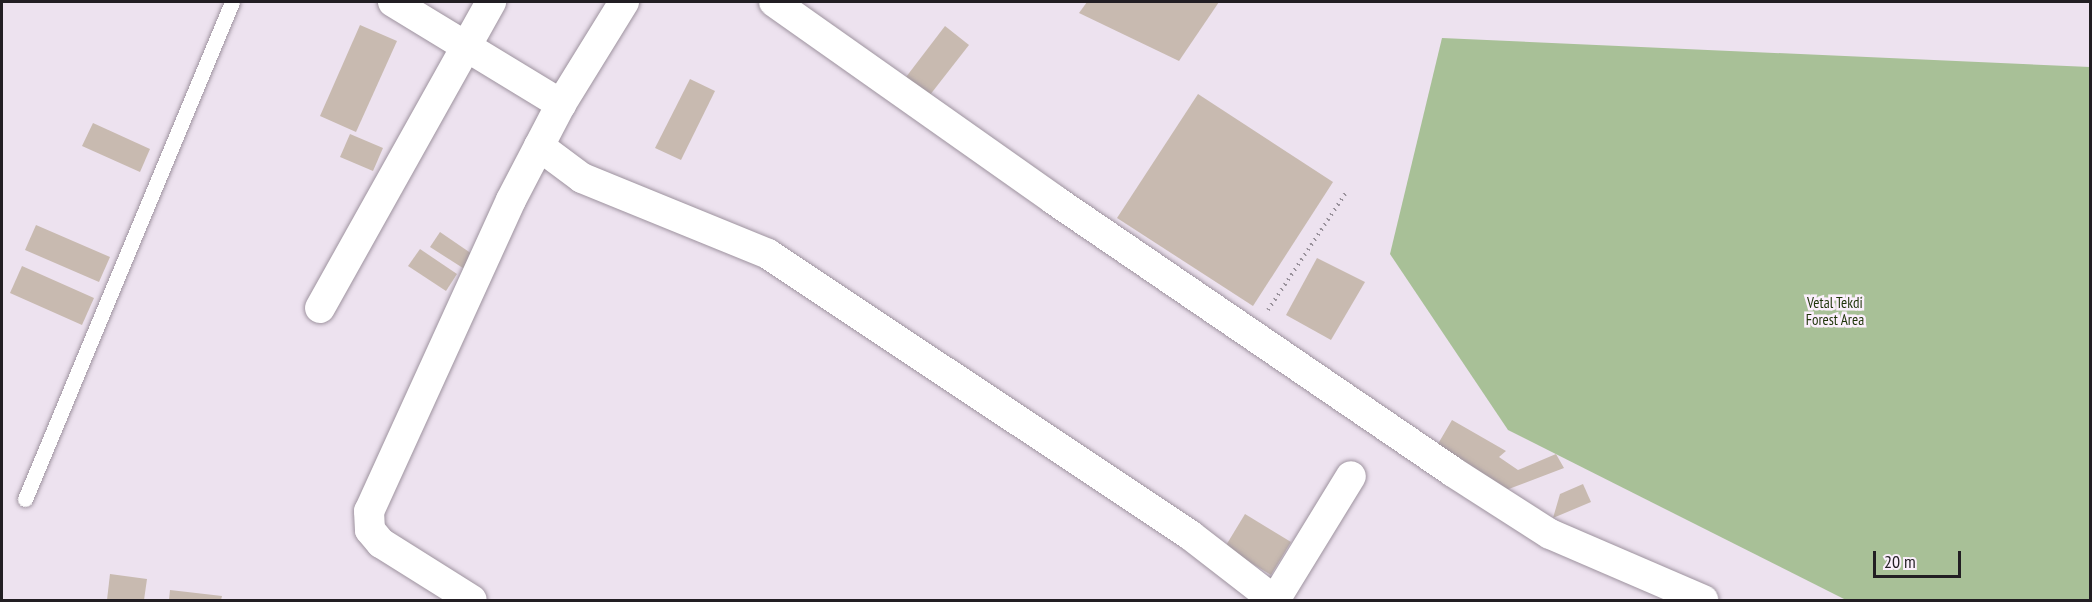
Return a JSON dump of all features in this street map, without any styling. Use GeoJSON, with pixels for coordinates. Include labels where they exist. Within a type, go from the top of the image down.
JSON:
{"type":"FeatureCollection","features":[{"type":"Feature","properties":{"kind":"street"},"geometry":{"type":"LineString","coordinates":[[393,2],[561,104]]}},
{"type":"Feature","properties":{"kind":"street"},"geometry":{"type":"LineString","coordinates":[[320,308],[468,48],[491,2]]}},
{"type":"Feature","properties":{"kind":"street"},"geometry":{"type":"LineString","coordinates":[[472,600],[373,536],[369,511],[539,146],[561,104],[624,2]]}},
{"type":"Feature","properties":{"kind":"street"},"geometry":{"type":"LineString","coordinates":[[774,2],[1251,336],[1550,534],[1703,600]]}},
{"type":"Feature","properties":{"kind":"street"},"geometry":{"type":"LineString","coordinates":[[539,146],[582,178],[768,254],[1190,535],[1275,600],[1351,476]]}},
{"type":"Feature","properties":{"kind":"lane"},"geometry":{"type":"LineString","coordinates":[[25,499],[232,2]]}},
{"type":"Feature","properties":{"kind":"path"},"geometry":{"type":"LineString","coordinates":[[1251,336],[1347,191]]}},
{"type":"Feature","properties":{"kind":"green space","name":"Vetal Tekdi Forest Area"},"geometry":{"type":"Polygon","coordinates":[[[1442,38],[2090,67],[2090,600],[1846,600],[1508,430],[1390,254],[1442,38]]]}},
{"type":"Feature","properties":{"kind":"building"},"geometry":{"type":"Polygon","coordinates":[[[1087,2],[1219,2],[1179,61],[1079,13],[1087,2]]]}},
{"type":"Feature","properties":{"kind":"building"},"geometry":{"type":"Polygon","coordinates":[[[360,25],[397,41],[356,132],[320,116],[360,25]]]}},
{"type":"Feature","properties":{"kind":"building"},"geometry":{"type":"Polygon","coordinates":[[[945,26],[969,45],[926,100],[903,81],[945,26]]]}},
{"type":"Feature","properties":{"kind":"building"},"geometry":{"type":"Polygon","coordinates":[[[690,79],[715,91],[681,160],[655,148],[690,79]]]}},
{"type":"Feature","properties":{"kind":"building"},"geometry":{"type":"Polygon","coordinates":[[[1198,94],[1333,182],[1253,306],[1117,218],[1198,94]]]}},
{"type":"Feature","properties":{"kind":"building"},"geometry":{"type":"Polygon","coordinates":[[[93,123],[150,149],[140,172],[82,146],[93,123]]]}},
{"type":"Feature","properties":{"kind":"building"},"geometry":{"type":"Polygon","coordinates":[[[350,134],[383,148],[373,171],[340,157],[350,134]]]}},
{"type":"Feature","properties":{"kind":"building"},"geometry":{"type":"Polygon","coordinates":[[[36,225],[110,257],[99,282],[25,250],[36,225]]]}},
{"type":"Feature","properties":{"kind":"building"},"geometry":{"type":"Polygon","coordinates":[[[440,232],[475,256],[466,270],[430,247],[440,232]]]}},
{"type":"Feature","properties":{"kind":"building"},"geometry":{"type":"Polygon","coordinates":[[[420,249],[457,274],[446,291],[408,266],[420,249]]]}},
{"type":"Feature","properties":{"kind":"building"},"geometry":{"type":"Polygon","coordinates":[[[1317,258],[1365,282],[1331,340],[1286,315],[1317,258]]]}},
{"type":"Feature","properties":{"kind":"building"},"geometry":{"type":"Polygon","coordinates":[[[22,266],[94,298],[82,325],[10,293],[22,266]]]}},
{"type":"Feature","properties":{"kind":"building"},"geometry":{"type":"Polygon","coordinates":[[[1452,420],[1506,451],[1499,457],[1518,470],[1556,454],[1564,468],[1506,490],[1435,449],[1452,420]]]}},
{"type":"Feature","properties":{"kind":"building"},"geometry":{"type":"Polygon","coordinates":[[[1583,484],[1591,502],[1553,518],[1560,494],[1583,484]]]}},
{"type":"Feature","properties":{"kind":"building"},"geometry":{"type":"Polygon","coordinates":[[[1245,514],[1291,542],[1271,575],[1225,547],[1245,514]]]}},
{"type":"Feature","properties":{"kind":"building"},"geometry":{"type":"Polygon","coordinates":[[[110,574],[147,579],[144,600],[107,600],[110,574]]]}},
{"type":"Feature","properties":{"kind":"building"},"geometry":{"type":"Polygon","coordinates":[[[170,590],[222,596],[221,600],[169,600],[170,590]]]}}]}
